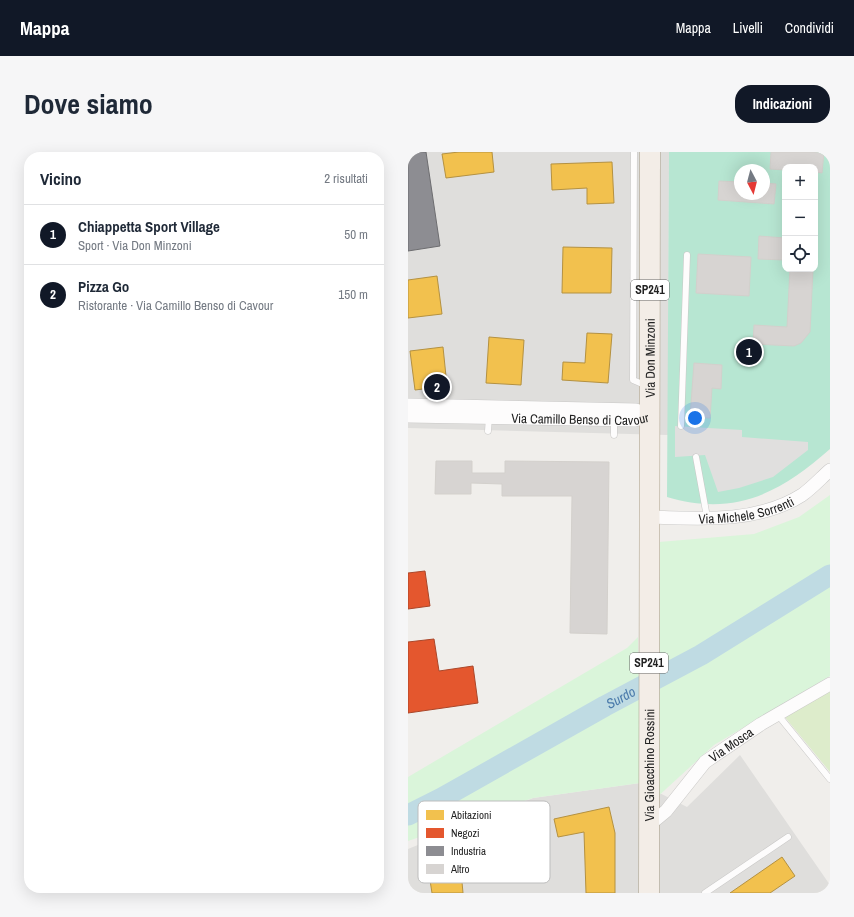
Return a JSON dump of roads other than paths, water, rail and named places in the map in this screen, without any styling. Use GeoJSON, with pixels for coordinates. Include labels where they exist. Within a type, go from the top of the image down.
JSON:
{"type":"FeatureCollection","features":[{"type":"Feature","properties":{"kind":"main road","name":"Via Don Minzoni"},"geometry":{"type":"LineString","coordinates":[[650,152],[650,517]]}},
{"type":"Feature","properties":{"kind":"main road","name":"Via Gioacchino Rossini"},"geometry":{"type":"LineString","coordinates":[[649,893],[650,517]]}},
{"type":"Feature","properties":{"kind":"street","name":"Via Camillo Benso di Cavour"},"geometry":{"type":"LineString","coordinates":[[408,405],[469,412],[489,417],[635,420],[651,416]]}},
{"type":"Feature","properties":{"kind":"street","name":"Via Camillo Benso di Cavour"},"geometry":{"type":"LineString","coordinates":[[408,416],[469,412],[636,410],[651,416]]}},
{"type":"Feature","properties":{"kind":"street","name":"Via Michele Sorrenti"},"geometry":{"type":"LineString","coordinates":[[650,517],[742,517],[777,508],[803,494],[830,470]]}},
{"type":"Feature","properties":{"kind":"street","name":"Via Mosca"},"geometry":{"type":"LineString","coordinates":[[649,824],[666,811],[705,762],[778,715],[830,684]]}},
{"type":"Feature","properties":{"kind":"lane"},"geometry":{"type":"LineString","coordinates":[[634,152],[634,380],[651,389]]}},
{"type":"Feature","properties":{"kind":"lane"},"geometry":{"type":"LineString","coordinates":[[682,426],[687,256]]}},
{"type":"Feature","properties":{"kind":"lane"},"geometry":{"type":"LineString","coordinates":[[488,431],[489,417]]}},
{"type":"Feature","properties":{"kind":"lane"},"geometry":{"type":"LineString","coordinates":[[614,420],[614,435]]}},
{"type":"Feature","properties":{"kind":"lane"},"geometry":{"type":"LineString","coordinates":[[696,457],[707,518]]}},
{"type":"Feature","properties":{"kind":"lane"},"geometry":{"type":"LineString","coordinates":[[778,715],[830,779]]}},
{"type":"Feature","properties":{"kind":"lane"},"geometry":{"type":"LineString","coordinates":[[705,893],[788,837]]}},
{"type":"Feature","properties":{"kind":"waterway","name":"Surdo"},"geometry":{"type":"LineString","coordinates":[[436,801],[605,706],[701,655],[830,575]]}},
{"type":"Feature","properties":{"kind":"waterway","name":"Surdo"},"geometry":{"type":"LineString","coordinates":[[408,815],[418,810]]}},
{"type":"Feature","properties":{"kind":"place","name":"Chiappetta Sport Village"},"geometry":{"type":"Point","coordinates":[749,352]}},
{"type":"Feature","properties":{"kind":"place","name":"Pizza Go"},"geometry":{"type":"Point","coordinates":[437,387]}}]}
